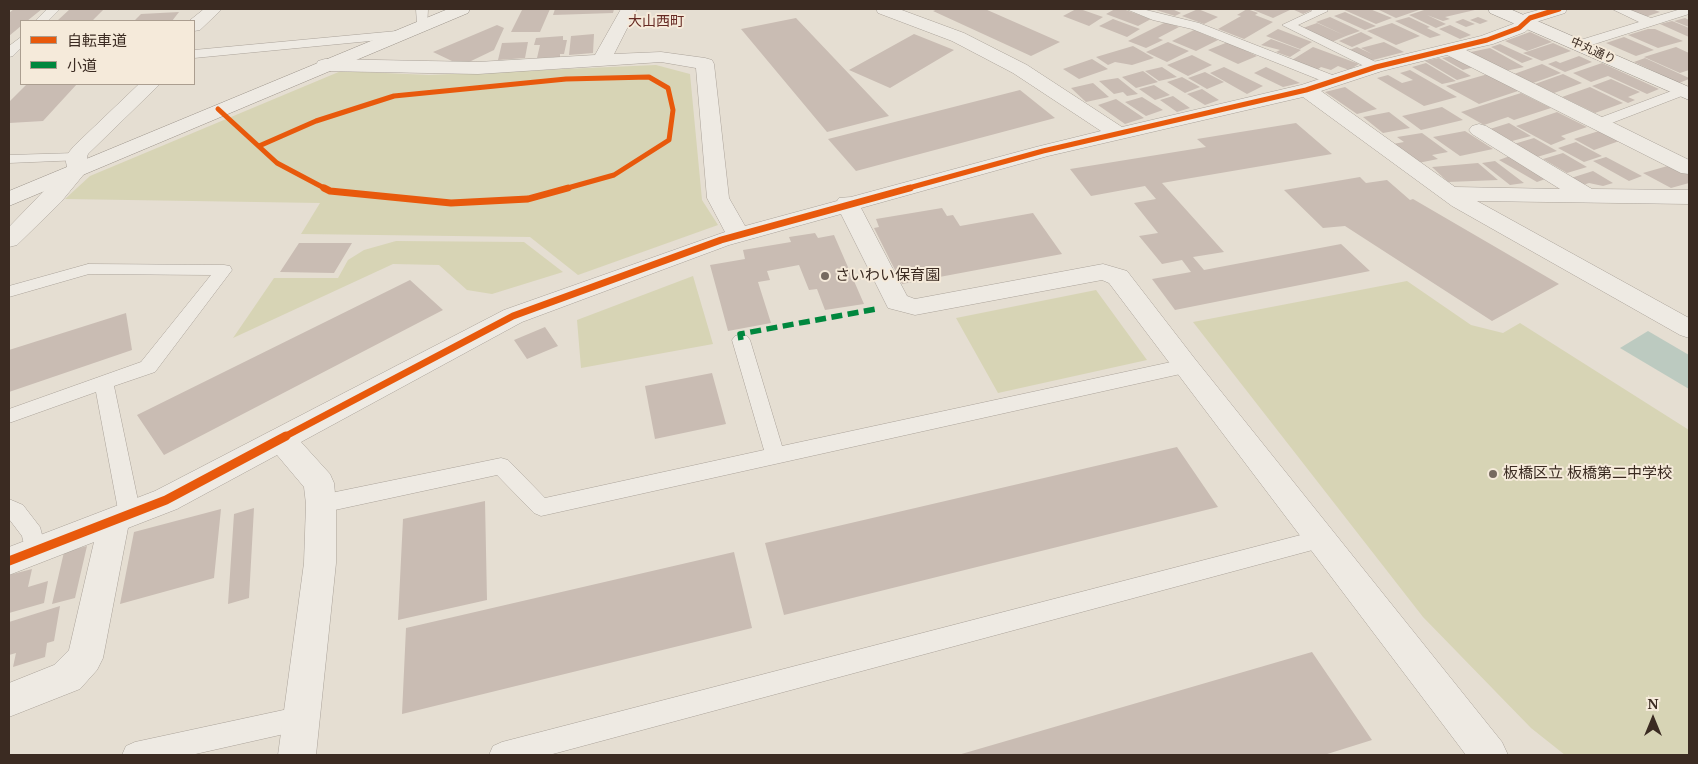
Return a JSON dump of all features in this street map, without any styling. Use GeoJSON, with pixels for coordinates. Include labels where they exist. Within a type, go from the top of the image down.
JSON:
{"type":"FeatureCollection","features":[{"type":"Feature","properties":{"kind":"street"},"geometry":{"type":"LineString","coordinates":[[195,25],[214,9]]}},
{"type":"Feature","properties":{"kind":"street"},"geometry":{"type":"LineString","coordinates":[[9,199],[77,162],[397,35],[423,17],[462,9]]}},
{"type":"Feature","properties":{"kind":"street"},"geometry":{"type":"LineString","coordinates":[[602,60],[629,9]]}},
{"type":"Feature","properties":{"kind":"street"},"geometry":{"type":"LineString","coordinates":[[884,9],[958,37],[1020,69],[1119,134]]}},
{"type":"Feature","properties":{"kind":"street","name":"中丸通り"},"geometry":{"type":"LineString","coordinates":[[1496,9],[1687,93]]}},
{"type":"Feature","properties":{"kind":"street"},"geometry":{"type":"LineString","coordinates":[[9,561],[166,500],[513,316],[738,234],[1043,151],[1306,90],[1376,67],[1487,40],[1519,28],[1530,18],[1560,9]]}},
{"type":"Feature","properties":{"kind":"street"},"geometry":{"type":"LineString","coordinates":[[1449,49],[1689,168]]}},
{"type":"Feature","properties":{"kind":"street"},"geometry":{"type":"LineString","coordinates":[[325,65],[478,68],[661,57],[705,64],[718,198],[738,234]]}},
{"type":"Feature","properties":{"kind":"street"},"geometry":{"type":"LineString","coordinates":[[9,240],[53,197],[77,162],[110,120],[149,85]]}},
{"type":"Feature","properties":{"kind":"street"},"geometry":{"type":"LineString","coordinates":[[1306,90],[1450,194],[1688,327]]}},
{"type":"Feature","properties":{"kind":"street"},"geometry":{"type":"LineString","coordinates":[[1479,130],[1587,196]]}},
{"type":"Feature","properties":{"kind":"street"},"geometry":{"type":"LineString","coordinates":[[1450,194],[1689,197]]}},
{"type":"Feature","properties":{"kind":"street"},"geometry":{"type":"LineString","coordinates":[[847,203],[897,302],[915,307],[1102,272],[1118,277],[1185,366],[1489,755]]}},
{"type":"Feature","properties":{"kind":"street"},"geometry":{"type":"LineString","coordinates":[[281,439],[319,483],[321,504],[320,563],[297,755]]}},
{"type":"Feature","properties":{"kind":"street"},"geometry":{"type":"LineString","coordinates":[[9,700],[66,677],[85,658],[122,518]]}},
{"type":"Feature","properties":{"kind":"lane"},"geometry":{"type":"LineString","coordinates":[[42,20],[54,9]]}},
{"type":"Feature","properties":{"kind":"lane"},"geometry":{"type":"LineString","coordinates":[[1132,9],[1157,18],[1195,26],[1335,81]]}},
{"type":"Feature","properties":{"kind":"lane"},"geometry":{"type":"LineString","coordinates":[[1316,9],[1322,11],[1288,25],[1376,67]]}},
{"type":"Feature","properties":{"kind":"lane"},"geometry":{"type":"LineString","coordinates":[[1618,9],[1650,22]]}},
{"type":"Feature","properties":{"kind":"lane"},"geometry":{"type":"LineString","coordinates":[[1578,45],[1689,10]]}},
{"type":"Feature","properties":{"kind":"lane"},"geometry":{"type":"LineString","coordinates":[[195,54],[397,35]]}},
{"type":"Feature","properties":{"kind":"lane"},"geometry":{"type":"LineString","coordinates":[[9,53],[20,42]]}},
{"type":"Feature","properties":{"kind":"lane"},"geometry":{"type":"LineString","coordinates":[[1599,123],[1687,93]]}},
{"type":"Feature","properties":{"kind":"lane"},"geometry":{"type":"LineString","coordinates":[[9,159],[77,162]]}},
{"type":"Feature","properties":{"kind":"lane"},"geometry":{"type":"LineString","coordinates":[[9,292],[88,269],[224,270],[148,367],[9,416]]}},
{"type":"Feature","properties":{"kind":"lane"},"geometry":{"type":"LineString","coordinates":[[741,340],[775,455]]}},
{"type":"Feature","properties":{"kind":"lane"},"geometry":{"type":"LineString","coordinates":[[321,504],[501,466],[540,507],[1185,366]]}},
{"type":"Feature","properties":{"kind":"lane"},"geometry":{"type":"LineString","coordinates":[[104,383],[122,518]]}},
{"type":"Feature","properties":{"kind":"lane"},"geometry":{"type":"LineString","coordinates":[[9,508],[15,511],[32,534],[36,550]]}},
{"type":"Feature","properties":{"kind":"lane"},"geometry":{"type":"LineString","coordinates":[[502,755],[1320,539]]}},
{"type":"Feature","properties":{"kind":"lane"},"geometry":{"type":"LineString","coordinates":[[135,755],[302,718]]}},
{"type":"Feature","properties":{"kind":"shaded area"},"geometry":{"type":"Polygon","coordinates":[[[656,65],[690,74],[702,200],[718,225],[578,275],[530,237],[301,234],[320,203],[65,199],[90,176],[341,71],[429,75],[656,65]]]}},
{"type":"Feature","properties":{"kind":"shaded area"},"geometry":{"type":"Polygon","coordinates":[[[396,241],[524,242],[563,272],[492,294],[467,290],[439,265],[393,264],[233,338],[274,278],[338,278],[348,260],[364,250],[396,241]]]}},
{"type":"Feature","properties":{"kind":"shaded area"},"geometry":{"type":"Polygon","coordinates":[[[693,276],[713,344],[581,368],[577,320],[693,276]]]}},
{"type":"Feature","properties":{"kind":"shaded area","name":"板橋区立 板橋第二中学校"},"geometry":{"type":"Polygon","coordinates":[[[1407,281],[1471,325],[1503,333],[1520,323],[1689,430],[1689,754],[1565,755],[1531,728],[1423,617],[1193,322],[1407,281]]]}},
{"type":"Feature","properties":{"kind":"shaded area"},"geometry":{"type":"Polygon","coordinates":[[[1096,290],[1147,360],[998,393],[956,318],[1096,290]]]}},
{"type":"Feature","properties":{"kind":"shaded area"},"geometry":{"type":"Polygon","coordinates":[[[1648,331],[1689,355],[1689,389],[1620,348],[1648,331]]]}},
{"type":"Feature","properties":{"kind":"building"},"geometry":{"type":"Polygon","coordinates":[[[14,9],[42,9],[28,20],[20,20],[20,27],[9,36],[9,13],[14,9]]]}},
{"type":"Feature","properties":{"kind":"building"},"geometry":{"type":"Polygon","coordinates":[[[70,9],[104,9],[93,20],[58,20],[70,9]]]}},
{"type":"Feature","properties":{"kind":"building"},"geometry":{"type":"Polygon","coordinates":[[[550,9],[540,32],[511,32],[522,10],[550,9]]]}},
{"type":"Feature","properties":{"kind":"building"},"geometry":{"type":"Polygon","coordinates":[[[555,9],[614,9],[613,13],[553,15],[555,9]]]}},
{"type":"Feature","properties":{"kind":"building"},"geometry":{"type":"Polygon","coordinates":[[[938,9],[985,9],[1060,42],[1031,56],[933,11],[938,9]]]}},
{"type":"Feature","properties":{"kind":"building"},"geometry":{"type":"Polygon","coordinates":[[[1076,9],[1103,17],[1089,26],[1063,16],[1076,9]]]}},
{"type":"Feature","properties":{"kind":"building"},"geometry":{"type":"Polygon","coordinates":[[[1115,9],[1123,9],[1151,19],[1138,26],[1106,14],[1115,9]]]}},
{"type":"Feature","properties":{"kind":"building"},"geometry":{"type":"Polygon","coordinates":[[[1153,9],[1172,9],[1181,13],[1175,16],[1153,9]]]}},
{"type":"Feature","properties":{"kind":"building"},"geometry":{"type":"Polygon","coordinates":[[[1198,9],[1218,17],[1204,24],[1182,16],[1198,9]]]}},
{"type":"Feature","properties":{"kind":"building"},"geometry":{"type":"Polygon","coordinates":[[[1247,9],[1258,13],[1255,15],[1273,22],[1244,39],[1218,29],[1241,16],[1237,15],[1247,9]]]}},
{"type":"Feature","properties":{"kind":"building"},"geometry":{"type":"Polygon","coordinates":[[[1251,9],[1292,9],[1273,18],[1251,9]]]}},
{"type":"Feature","properties":{"kind":"building"},"geometry":{"type":"Polygon","coordinates":[[[1292,9],[1309,9],[1312,10],[1303,14],[1292,9]]]}},
{"type":"Feature","properties":{"kind":"building"},"geometry":{"type":"Polygon","coordinates":[[[1342,9],[1370,9],[1392,18],[1376,24],[1342,9]]]}},
{"type":"Feature","properties":{"kind":"building"},"geometry":{"type":"Polygon","coordinates":[[[1377,9],[1416,9],[1419,10],[1396,18],[1377,9]]]}},
{"type":"Feature","properties":{"kind":"building"},"geometry":{"type":"Polygon","coordinates":[[[1427,9],[1479,9],[1445,17],[1450,19],[1443,21],[1427,15],[1446,24],[1436,28],[1409,15],[1427,9]]]}},
{"type":"Feature","properties":{"kind":"building"},"geometry":{"type":"Polygon","coordinates":[[[1624,9],[1652,9],[1660,12],[1645,17],[1624,9]]]}},
{"type":"Feature","properties":{"kind":"building"},"geometry":{"type":"Polygon","coordinates":[[[179,12],[173,20],[135,20],[141,14],[179,12]]]}},
{"type":"Feature","properties":{"kind":"building"},"geometry":{"type":"Polygon","coordinates":[[[1345,12],[1376,26],[1365,30],[1334,16],[1345,12]]]}},
{"type":"Feature","properties":{"kind":"building"},"geometry":{"type":"Polygon","coordinates":[[[1330,17],[1360,31],[1346,36],[1316,22],[1330,17]]]}},
{"type":"Feature","properties":{"kind":"building"},"geometry":{"type":"Polygon","coordinates":[[[1409,17],[1430,27],[1427,28],[1441,35],[1430,38],[1395,21],[1409,17]]]}},
{"type":"Feature","properties":{"kind":"building"},"geometry":{"type":"Polygon","coordinates":[[[1478,17],[1488,21],[1480,24],[1470,20],[1478,17]]]}},
{"type":"Feature","properties":{"kind":"building"},"geometry":{"type":"Polygon","coordinates":[[[796,18],[889,116],[827,132],[741,29],[796,18]]]}},
{"type":"Feature","properties":{"kind":"building"},"geometry":{"type":"Polygon","coordinates":[[[1685,18],[1689,20],[1689,27],[1674,21],[1685,18]]]}},
{"type":"Feature","properties":{"kind":"building"},"geometry":{"type":"Polygon","coordinates":[[[1113,19],[1140,29],[1127,37],[1099,26],[1113,19]]]}},
{"type":"Feature","properties":{"kind":"building"},"geometry":{"type":"Polygon","coordinates":[[[1463,19],[1475,24],[1466,27],[1455,22],[1463,19]]]}},
{"type":"Feature","properties":{"kind":"building"},"geometry":{"type":"Polygon","coordinates":[[[1672,21],[1689,28],[1689,37],[1660,24],[1672,21]]]}},
{"type":"Feature","properties":{"kind":"building"},"geometry":{"type":"Polygon","coordinates":[[[1166,22],[1179,27],[1158,38],[1163,40],[1146,48],[1128,41],[1166,22]]]}},
{"type":"Feature","properties":{"kind":"building"},"geometry":{"type":"Polygon","coordinates":[[[1317,23],[1346,36],[1332,42],[1303,28],[1317,23]]]}},
{"type":"Feature","properties":{"kind":"building"},"geometry":{"type":"Polygon","coordinates":[[[1392,23],[1420,36],[1396,45],[1367,31],[1392,23]]]}},
{"type":"Feature","properties":{"kind":"building"},"geometry":{"type":"Polygon","coordinates":[[[497,25],[504,28],[494,50],[469,62],[452,61],[433,52],[497,25]]]}},
{"type":"Feature","properties":{"kind":"building"},"geometry":{"type":"Polygon","coordinates":[[[1450,25],[1471,35],[1460,39],[1439,29],[1450,25]]]}},
{"type":"Feature","properties":{"kind":"building"},"geometry":{"type":"Polygon","coordinates":[[[1278,29],[1312,42],[1300,49],[1266,36],[1278,29]]]}},
{"type":"Feature","properties":{"kind":"building"},"geometry":{"type":"Polygon","coordinates":[[[1648,29],[1655,29],[1683,41],[1658,48],[1628,35],[1648,29]]]}},
{"type":"Feature","properties":{"kind":"building"},"geometry":{"type":"Polygon","coordinates":[[[1194,30],[1218,40],[1196,51],[1172,41],[1194,30]]]}},
{"type":"Feature","properties":{"kind":"building"},"geometry":{"type":"Polygon","coordinates":[[[1361,32],[1373,38],[1352,47],[1339,41],[1361,32]]]}},
{"type":"Feature","properties":{"kind":"building"},"geometry":{"type":"Polygon","coordinates":[[[1530,32],[1552,42],[1527,51],[1505,41],[1530,32]]]}},
{"type":"Feature","properties":{"kind":"building"},"geometry":{"type":"Polygon","coordinates":[[[594,34],[593,53],[569,55],[571,36],[594,34]]]}},
{"type":"Feature","properties":{"kind":"building"},"geometry":{"type":"Polygon","coordinates":[[[914,34],[954,50],[890,88],[849,70],[914,34]]]}},
{"type":"Feature","properties":{"kind":"building"},"geometry":{"type":"Polygon","coordinates":[[[563,36],[563,40],[567,40],[564,54],[560,54],[560,57],[537,58],[540,45],[534,45],[536,38],[563,36]]]}},
{"type":"Feature","properties":{"kind":"building"},"geometry":{"type":"Polygon","coordinates":[[[1624,37],[1654,50],[1636,56],[1606,43],[1624,37]]]}},
{"type":"Feature","properties":{"kind":"building"},"geometry":{"type":"Polygon","coordinates":[[[1271,39],[1301,50],[1290,57],[1276,52],[1280,50],[1261,45],[1271,39]]]}},
{"type":"Feature","properties":{"kind":"building"},"geometry":{"type":"Polygon","coordinates":[[[528,42],[525,58],[498,60],[502,43],[528,42]]]}},
{"type":"Feature","properties":{"kind":"building"},"geometry":{"type":"Polygon","coordinates":[[[1168,42],[1189,51],[1167,62],[1146,52],[1168,42]]]}},
{"type":"Feature","properties":{"kind":"building"},"geometry":{"type":"Polygon","coordinates":[[[1228,42],[1257,56],[1238,64],[1208,50],[1228,42]]]}},
{"type":"Feature","properties":{"kind":"building"},"geometry":{"type":"Polygon","coordinates":[[[1384,42],[1404,52],[1369,61],[1347,51],[1357,47],[1372,54],[1361,48],[1384,42]]]}},
{"type":"Feature","properties":{"kind":"building"},"geometry":{"type":"Polygon","coordinates":[[[1553,43],[1571,51],[1542,61],[1523,53],[1553,43]]]}},
{"type":"Feature","properties":{"kind":"building"},"geometry":{"type":"Polygon","coordinates":[[[1500,44],[1533,59],[1522,63],[1491,47],[1500,44]]]}},
{"type":"Feature","properties":{"kind":"building"},"geometry":{"type":"Polygon","coordinates":[[[1133,46],[1154,58],[1132,65],[1115,62],[1108,65],[1096,57],[1133,46]]]}},
{"type":"Feature","properties":{"kind":"building"},"geometry":{"type":"Polygon","coordinates":[[[1313,47],[1359,64],[1349,70],[1338,66],[1331,70],[1321,67],[1317,70],[1292,60],[1313,47]]]}},
{"type":"Feature","properties":{"kind":"building"},"geometry":{"type":"Polygon","coordinates":[[[1676,47],[1689,53],[1689,70],[1680,73],[1644,57],[1676,47]]]}},
{"type":"Feature","properties":{"kind":"building"},"geometry":{"type":"Polygon","coordinates":[[[1490,48],[1524,67],[1501,72],[1466,53],[1490,48]]]}},
{"type":"Feature","properties":{"kind":"building"},"geometry":{"type":"Polygon","coordinates":[[[1192,55],[1212,65],[1188,76],[1167,65],[1192,55]]]}},
{"type":"Feature","properties":{"kind":"building"},"geometry":{"type":"Polygon","coordinates":[[[1452,56],[1474,67],[1463,70],[1442,58],[1452,56]]]}},
{"type":"Feature","properties":{"kind":"building"},"geometry":{"type":"Polygon","coordinates":[[[1579,56],[1592,62],[1565,72],[1548,64],[1556,61],[1560,63],[1579,56]]]}},
{"type":"Feature","properties":{"kind":"building"},"geometry":{"type":"Polygon","coordinates":[[[1439,58],[1471,76],[1457,80],[1425,61],[1439,58]]]}},
{"type":"Feature","properties":{"kind":"building"},"geometry":{"type":"Polygon","coordinates":[[[1645,58],[1689,79],[1679,83],[1634,62],[1645,58]]]}},
{"type":"Feature","properties":{"kind":"building"},"geometry":{"type":"Polygon","coordinates":[[[1092,59],[1108,69],[1079,79],[1063,69],[1092,59]]]}},
{"type":"Feature","properties":{"kind":"building"},"geometry":{"type":"Polygon","coordinates":[[[1426,63],[1456,81],[1442,84],[1412,67],[1426,63]]]}},
{"type":"Feature","properties":{"kind":"building"},"geometry":{"type":"Polygon","coordinates":[[[1602,63],[1659,89],[1647,94],[1608,76],[1591,82],[1573,73],[1602,63]]]}},
{"type":"Feature","properties":{"kind":"building"},"geometry":{"type":"Polygon","coordinates":[[[1542,64],[1561,73],[1533,83],[1514,74],[1542,64]]]}},
{"type":"Feature","properties":{"kind":"building"},"geometry":{"type":"Polygon","coordinates":[[[1162,67],[1177,77],[1159,81],[1145,71],[1162,67]]]}},
{"type":"Feature","properties":{"kind":"building"},"geometry":{"type":"Polygon","coordinates":[[[1224,67],[1263,86],[1247,94],[1210,73],[1224,67]]]}},
{"type":"Feature","properties":{"kind":"building"},"geometry":{"type":"Polygon","coordinates":[[[1266,67],[1300,83],[1283,87],[1254,73],[1266,67]]]}},
{"type":"Feature","properties":{"kind":"building"},"geometry":{"type":"Polygon","coordinates":[[[1410,70],[1457,97],[1424,106],[1377,78],[1388,75],[1402,83],[1413,80],[1400,73],[1410,70]]]}},
{"type":"Feature","properties":{"kind":"building"},"geometry":{"type":"Polygon","coordinates":[[[1143,71],[1158,82],[1136,88],[1122,77],[1143,71]]]}},
{"type":"Feature","properties":{"kind":"building"},"geometry":{"type":"Polygon","coordinates":[[[1205,72],[1224,82],[1207,89],[1188,78],[1205,72]]]}},
{"type":"Feature","properties":{"kind":"building"},"geometry":{"type":"Polygon","coordinates":[[[1488,74],[1521,90],[1479,104],[1446,86],[1488,74]]]}},
{"type":"Feature","properties":{"kind":"building"},"geometry":{"type":"Polygon","coordinates":[[[1563,74],[1582,83],[1554,93],[1535,84],[1563,74]]]}},
{"type":"Feature","properties":{"kind":"building"},"geometry":{"type":"Polygon","coordinates":[[[1182,77],[1200,87],[1185,93],[1167,82],[1182,77]]]}},
{"type":"Feature","properties":{"kind":"building"},"geometry":{"type":"Polygon","coordinates":[[[1118,78],[1138,94],[1127,96],[1123,92],[1114,94],[1099,81],[1118,78]]]}},
{"type":"Feature","properties":{"kind":"building"},"geometry":{"type":"Polygon","coordinates":[[[1611,79],[1640,92],[1628,97],[1635,100],[1628,103],[1592,86],[1611,79]]]}},
{"type":"Feature","properties":{"kind":"building"},"geometry":{"type":"Polygon","coordinates":[[[1093,83],[1109,97],[1086,102],[1071,88],[1093,83]]]}},
{"type":"Feature","properties":{"kind":"building"},"geometry":{"type":"Polygon","coordinates":[[[26,85],[76,85],[43,121],[9,123],[9,102],[26,85]]]}},
{"type":"Feature","properties":{"kind":"building"},"geometry":{"type":"Polygon","coordinates":[[[1154,85],[1170,95],[1155,100],[1139,89],[1154,85]]]}},
{"type":"Feature","properties":{"kind":"building"},"geometry":{"type":"Polygon","coordinates":[[[1345,87],[1377,109],[1357,114],[1325,92],[1345,87]]]}},
{"type":"Feature","properties":{"kind":"building"},"geometry":{"type":"Polygon","coordinates":[[[1590,87],[1623,103],[1595,113],[1562,97],[1590,87]]]}},
{"type":"Feature","properties":{"kind":"building"},"geometry":{"type":"Polygon","coordinates":[[[1202,89],[1219,100],[1205,105],[1187,94],[1202,89]]]}},
{"type":"Feature","properties":{"kind":"building"},"geometry":{"type":"Polygon","coordinates":[[[1020,90],[1055,118],[856,171],[828,139],[1020,90]]]}},
{"type":"Feature","properties":{"kind":"building"},"geometry":{"type":"Polygon","coordinates":[[[1521,93],[1551,108],[1514,120],[1508,117],[1484,125],[1461,112],[1521,93]]]}},
{"type":"Feature","properties":{"kind":"building"},"geometry":{"type":"Polygon","coordinates":[[[1173,96],[1190,108],[1177,112],[1160,100],[1173,96]]]}},
{"type":"Feature","properties":{"kind":"building"},"geometry":{"type":"Polygon","coordinates":[[[1142,97],[1163,110],[1146,116],[1125,102],[1142,97]]]}},
{"type":"Feature","properties":{"kind":"building"},"geometry":{"type":"Polygon","coordinates":[[[1116,99],[1144,118],[1125,124],[1098,105],[1116,99]]]}},
{"type":"Feature","properties":{"kind":"building"},"geometry":{"type":"Polygon","coordinates":[[[1442,107],[1463,120],[1421,130],[1402,116],[1442,107]]]}},
{"type":"Feature","properties":{"kind":"building"},"geometry":{"type":"Polygon","coordinates":[[[1389,112],[1410,128],[1383,133],[1363,117],[1389,112]]]}},
{"type":"Feature","properties":{"kind":"building"},"geometry":{"type":"Polygon","coordinates":[[[1557,112],[1587,127],[1561,136],[1566,139],[1551,145],[1516,126],[1557,112]]]}},
{"type":"Feature","properties":{"kind":"building"},"geometry":{"type":"Polygon","coordinates":[[[1296,123],[1332,154],[1162,183],[1224,252],[1193,257],[1204,270],[1341,244],[1370,271],[1175,310],[1152,279],[1191,272],[1182,260],[1162,264],[1139,236],[1158,233],[1134,203],[1156,199],[1145,186],[1091,196],[1070,169],[1206,147],[1197,139],[1296,123]]]}},
{"type":"Feature","properties":{"kind":"building"},"geometry":{"type":"Polygon","coordinates":[[[1509,123],[1531,136],[1512,141],[1490,129],[1509,123]]]}},
{"type":"Feature","properties":{"kind":"building"},"geometry":{"type":"Polygon","coordinates":[[[1602,130],[1622,140],[1594,150],[1574,139],[1602,130]]]}},
{"type":"Feature","properties":{"kind":"building"},"geometry":{"type":"Polygon","coordinates":[[[1465,131],[1493,149],[1460,156],[1433,137],[1465,131]]]}},
{"type":"Feature","properties":{"kind":"building"},"geometry":{"type":"Polygon","coordinates":[[[1422,133],[1448,152],[1432,155],[1438,159],[1418,163],[1393,144],[1404,142],[1397,137],[1422,133]]]}},
{"type":"Feature","properties":{"kind":"building"},"geometry":{"type":"Polygon","coordinates":[[[1534,138],[1557,151],[1537,157],[1514,144],[1534,138]]]}},
{"type":"Feature","properties":{"kind":"building"},"geometry":{"type":"Polygon","coordinates":[[[1576,142],[1602,156],[1584,162],[1558,148],[1576,142]]]}},
{"type":"Feature","properties":{"kind":"building"},"geometry":{"type":"Polygon","coordinates":[[[1563,153],[1587,167],[1567,173],[1543,159],[1563,153]]]}},
{"type":"Feature","properties":{"kind":"building"},"geometry":{"type":"Polygon","coordinates":[[[1510,156],[1548,178],[1537,182],[1499,160],[1510,156]]]}},
{"type":"Feature","properties":{"kind":"building"},"geometry":{"type":"Polygon","coordinates":[[[1606,157],[1642,176],[1629,181],[1593,161],[1606,157]]]}},
{"type":"Feature","properties":{"kind":"building"},"geometry":{"type":"Polygon","coordinates":[[[1495,161],[1524,183],[1510,185],[1482,163],[1495,161]]]}},
{"type":"Feature","properties":{"kind":"building"},"geometry":{"type":"Polygon","coordinates":[[[1478,163],[1498,180],[1448,182],[1432,167],[1478,163]]]}},
{"type":"Feature","properties":{"kind":"building"},"geometry":{"type":"Polygon","coordinates":[[[1671,165],[1689,175],[1689,183],[1671,188],[1643,173],[1671,165]]]}},
{"type":"Feature","properties":{"kind":"building"},"geometry":{"type":"Polygon","coordinates":[[[1593,171],[1613,183],[1603,186],[1589,183],[1583,185],[1571,178],[1593,171]]]}},
{"type":"Feature","properties":{"kind":"building"},"geometry":{"type":"Polygon","coordinates":[[[1360,177],[1366,183],[1387,180],[1410,200],[1413,199],[1559,284],[1492,321],[1345,226],[1323,228],[1284,190],[1360,177]]]}},
{"type":"Feature","properties":{"kind":"building"},"geometry":{"type":"Polygon","coordinates":[[[942,208],[947,216],[953,215],[960,226],[1033,213],[1062,254],[902,284],[874,228],[879,227],[876,219],[942,208]]]}},
{"type":"Feature","properties":{"kind":"building"},"geometry":{"type":"Polygon","coordinates":[[[815,233],[818,238],[834,235],[864,304],[825,310],[817,289],[809,290],[799,265],[767,271],[770,280],[758,282],[771,323],[728,331],[710,265],[745,259],[743,250],[791,242],[789,237],[815,233]]]}},
{"type":"Feature","properties":{"kind":"building"},"geometry":{"type":"Polygon","coordinates":[[[299,243],[352,243],[334,273],[280,272],[299,243]]]}},
{"type":"Feature","properties":{"kind":"building"},"geometry":{"type":"Polygon","coordinates":[[[410,280],[443,310],[164,455],[137,415],[410,280]]]}},
{"type":"Feature","properties":{"kind":"building"},"geometry":{"type":"Polygon","coordinates":[[[126,313],[132,350],[9,392],[9,350],[126,313]]]}},
{"type":"Feature","properties":{"kind":"building"},"geometry":{"type":"Polygon","coordinates":[[[545,327],[558,346],[527,359],[514,340],[545,327]]]}},
{"type":"Feature","properties":{"kind":"building"},"geometry":{"type":"Polygon","coordinates":[[[712,373],[726,424],[655,439],[645,386],[712,373]]]}},
{"type":"Feature","properties":{"kind":"building"},"geometry":{"type":"Polygon","coordinates":[[[1177,447],[1218,507],[784,615],[765,543],[1177,447]]]}},
{"type":"Feature","properties":{"kind":"building"},"geometry":{"type":"Polygon","coordinates":[[[485,501],[487,600],[398,620],[403,519],[485,501]]]}},
{"type":"Feature","properties":{"kind":"building"},"geometry":{"type":"Polygon","coordinates":[[[254,508],[249,598],[228,604],[234,514],[254,508]]]}},
{"type":"Feature","properties":{"kind":"building"},"geometry":{"type":"Polygon","coordinates":[[[221,509],[214,578],[120,604],[134,532],[221,509]]]}},
{"type":"Feature","properties":{"kind":"building"},"geometry":{"type":"Polygon","coordinates":[[[87,546],[75,598],[52,604],[64,552],[87,546]]]}},
{"type":"Feature","properties":{"kind":"building"},"geometry":{"type":"Polygon","coordinates":[[[734,552],[752,628],[402,714],[406,628],[734,552]]]}},
{"type":"Feature","properties":{"kind":"building"},"geometry":{"type":"Polygon","coordinates":[[[32,569],[28,587],[48,581],[44,603],[9,613],[9,575],[32,569]]]}},
{"type":"Feature","properties":{"kind":"building"},"geometry":{"type":"Polygon","coordinates":[[[60,606],[54,641],[47,643],[45,657],[13,667],[16,653],[9,655],[9,622],[60,606]]]}},
{"type":"Feature","properties":{"kind":"building"},"geometry":{"type":"Polygon","coordinates":[[[1312,652],[1372,740],[1324,755],[958,755],[1312,652]]]}},
{"type":"Feature","properties":{"kind":"marked path"},"geometry":{"type":"LineString","coordinates":[[741,340],[740,334],[876,309]]}},
{"type":"Feature","properties":{"kind":"cycle path"},"geometry":{"type":"LineString","coordinates":[[9,561],[166,500],[513,316],[721,240],[1043,151],[1306,90],[1376,67],[1487,40],[1519,28],[1530,18],[1559,9]]}},
{"type":"Feature","properties":{"kind":"cycle path"},"geometry":{"type":"LineString","coordinates":[[218,109],[277,163],[330,191],[451,203],[528,199],[614,175],[669,140],[673,110],[668,88],[649,77],[566,79],[472,90],[394,96],[316,121],[259,146]]}},
{"type":"Feature","properties":{"kind":"place","name":"さいわい保育園"},"geometry":{"type":"Point","coordinates":[825,276]}},
{"type":"Feature","properties":{"kind":"place","name":"板橋区立 板橋第二中学校"},"geometry":{"type":"Point","coordinates":[1493,474]}},
{"type":"Feature","properties":{"kind":"district","name":"大山西町"},"geometry":{"type":"Point","coordinates":[656,22]}}]}
